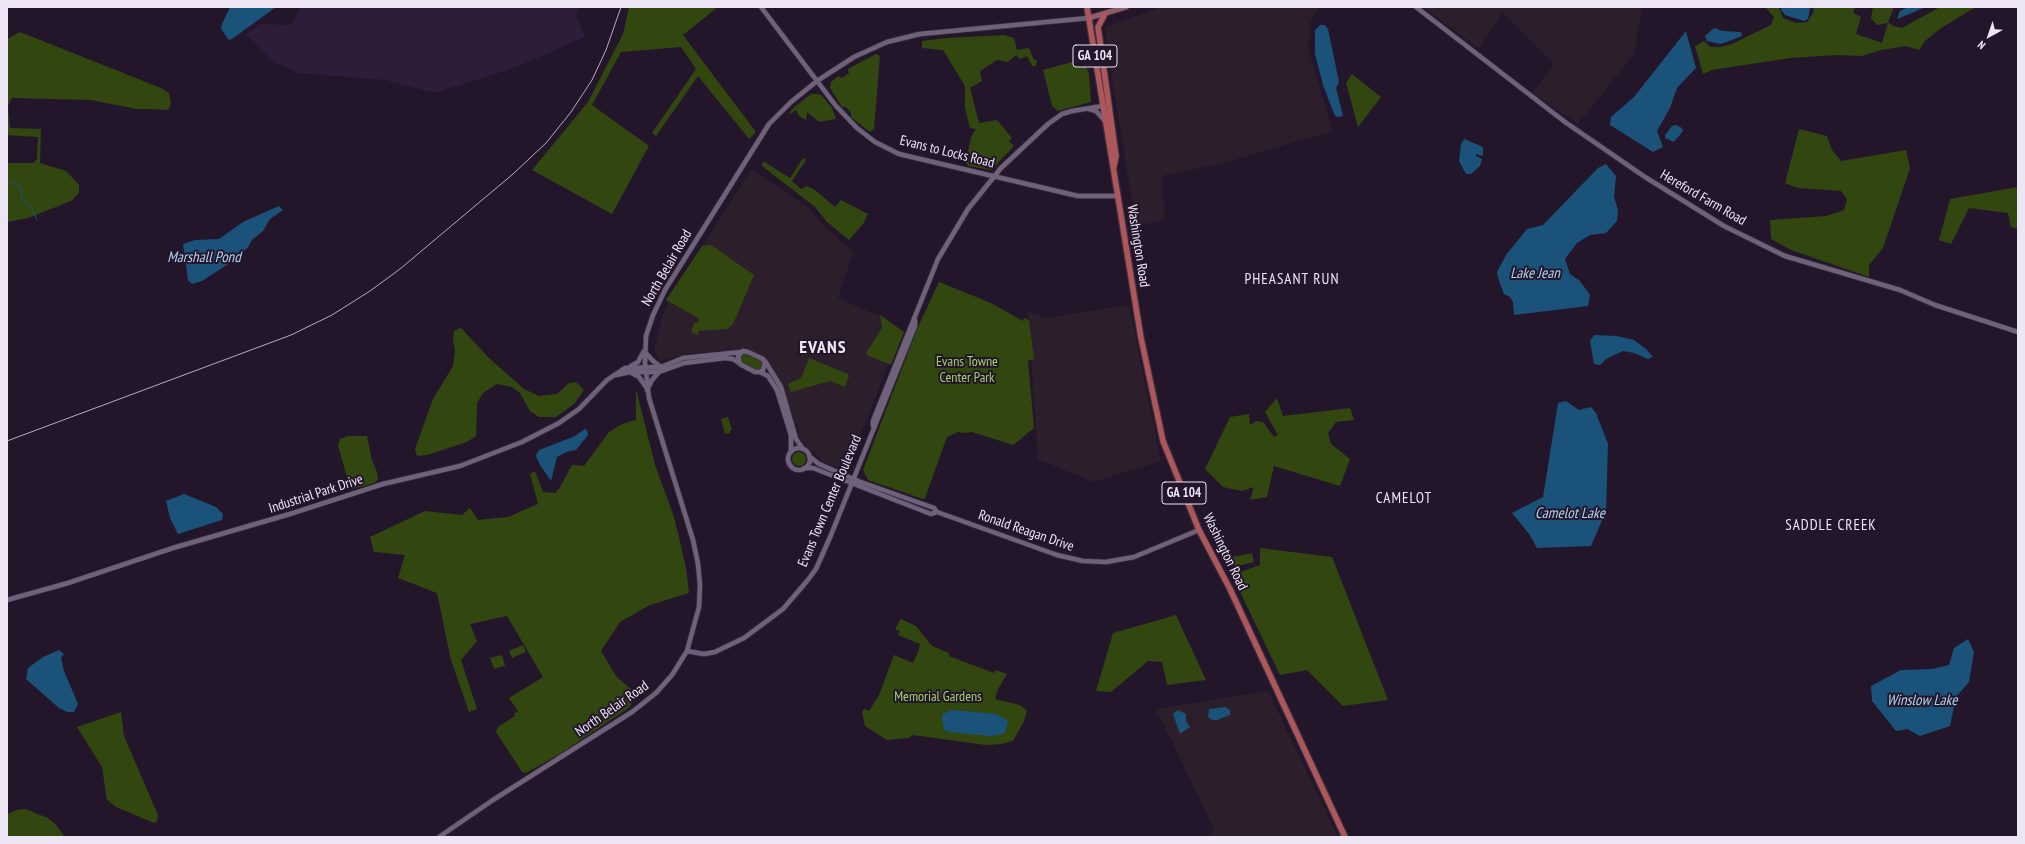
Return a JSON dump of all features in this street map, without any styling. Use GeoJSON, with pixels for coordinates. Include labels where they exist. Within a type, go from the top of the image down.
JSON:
{"type":"FeatureCollection","features":[{"type":"Feature","properties":{"kind":"main road","name":"Washington Road"},"geometry":{"type":"LineString","coordinates":[[1087,7],[1141,338],[1163,441],[1199,530],[1230,589],[1345,837]]}},
{"type":"Feature","properties":{"kind":"main road","name":"North Belair Road"},"geometry":{"type":"LineString","coordinates":[[1088,18],[1126,7]]}},
{"type":"Feature","properties":{"kind":"main road","name":"Washington Road"},"geometry":{"type":"LineString","coordinates":[[1105,14],[1099,29],[1116,156],[1113,168]]}},
{"type":"Feature","properties":{"kind":"street","name":"Evans to Locks Road"},"geometry":{"type":"LineString","coordinates":[[761,7],[845,116],[875,142],[899,154],[1078,196],[1118,196]]}},
{"type":"Feature","properties":{"kind":"street","name":"Hereford Farm Road"},"geometry":{"type":"LineString","coordinates":[[1416,7],[1565,122],[1645,177],[1724,226],[1785,256],[1900,290],[1935,305],[2018,332]]}},
{"type":"Feature","properties":{"kind":"street","name":"North Belair Road"},"geometry":{"type":"LineString","coordinates":[[439,837],[499,796],[632,712],[656,693],[672,675],[687,651],[699,607],[700,585],[698,564],[693,540],[667,459],[647,389],[644,351],[648,328],[659,302],[757,143],[777,116],[817,81],[854,57],[880,44],[920,34],[1088,18]]}},
{"type":"Feature","properties":{"kind":"street"},"geometry":{"type":"LineString","coordinates":[[1085,108],[1103,106]]}},
{"type":"Feature","properties":{"kind":"street"},"geometry":{"type":"LineString","coordinates":[[1085,108],[1096,111],[1106,123]]}},
{"type":"Feature","properties":{"kind":"street","name":"Evans Town Center Boulevard"},"geometry":{"type":"LineString","coordinates":[[687,651],[704,654],[715,652],[744,638],[783,609],[796,596],[816,569],[831,535],[873,426],[873,421],[915,326],[915,320],[941,253],[968,209],[994,176],[1022,147],[1062,114],[1085,108]]}},
{"type":"Feature","properties":{"kind":"street"},"geometry":{"type":"LineString","coordinates":[[659,372],[647,389],[639,377],[630,369],[638,362],[644,351],[661,367]]}},
{"type":"Feature","properties":{"kind":"street"},"geometry":{"type":"LineString","coordinates":[[739,363],[738,358],[741,352]]}},
{"type":"Feature","properties":{"kind":"street","name":"Ronald Reagan Drive"},"geometry":{"type":"LineString","coordinates":[[645,370],[659,372],[693,359],[741,352],[748,352],[765,361],[782,387],[796,439],[803,449],[819,464],[851,481]]}},
{"type":"Feature","properties":{"kind":"street","name":"Ronald Reagan Drive"},"geometry":{"type":"LineString","coordinates":[[645,370],[661,367],[683,358],[728,358],[755,372],[760,372],[768,376],[777,390],[791,435],[791,452],[788,459],[791,466],[796,469],[813,468],[851,481],[931,514],[937,512],[1056,555],[1083,561],[1106,562],[1134,557],[1199,530]]}},
{"type":"Feature","properties":{"kind":"street"},"geometry":{"type":"LineString","coordinates":[[760,372],[764,368],[765,361]]}},
{"type":"Feature","properties":{"kind":"street","name":"Industrial Park Drive"},"geometry":{"type":"LineString","coordinates":[[7,600],[68,583],[173,548],[290,514],[383,484],[460,466],[522,442],[559,423],[614,376],[630,369],[645,370]]}},
{"type":"Feature","properties":{"kind":"street"},"geometry":{"type":"LineString","coordinates":[[791,452],[795,448],[803,449]]}},
{"type":"Feature","properties":{"kind":"street"},"geometry":{"type":"LineString","coordinates":[[804,468],[808,463],[809,456]]}},
{"type":"Feature","properties":{"kind":"shaded area"},"geometry":{"type":"Polygon","coordinates":[[[300,7],[578,7],[576,15],[585,37],[514,68],[434,93],[386,80],[299,73],[276,63],[246,35],[259,24],[291,25],[300,7]]]}},
{"type":"Feature","properties":{"kind":"shaded area"},"geometry":{"type":"Polygon","coordinates":[[[1162,7],[1319,7],[1311,21],[1308,48],[1333,131],[1224,163],[1164,175],[1162,184],[1165,220],[1136,226],[1105,27],[1162,7]]]}},
{"type":"Feature","properties":{"kind":"shaded area"},"geometry":{"type":"Polygon","coordinates":[[[1423,7],[1642,7],[1634,54],[1578,124],[1532,93],[1554,64],[1503,13],[1479,49],[1423,7]]]}},
{"type":"Feature","properties":{"kind":"shaded area"},"geometry":{"type":"Polygon","coordinates":[[[751,169],[806,206],[826,228],[853,252],[838,298],[879,316],[901,331],[860,437],[845,469],[824,463],[801,440],[782,383],[766,358],[746,348],[684,354],[660,361],[654,350],[662,318],[670,298],[751,169]]]}},
{"type":"Feature","properties":{"kind":"shaded area"},"geometry":{"type":"Polygon","coordinates":[[[1129,305],[1161,461],[1093,482],[1038,459],[1028,312],[1047,318],[1129,305]]]}},
{"type":"Feature","properties":{"kind":"shaded area"},"geometry":{"type":"Polygon","coordinates":[[[1268,691],[1338,837],[1209,837],[1214,829],[1156,709],[1268,691]]]}},
{"type":"Feature","properties":{"kind":"green space"},"geometry":{"type":"Polygon","coordinates":[[[629,7],[718,7],[683,35],[756,132],[749,139],[698,76],[656,136],[652,133],[696,69],[681,47],[621,52],[592,105],[649,146],[612,214],[532,170],[588,102],[623,34],[629,7]]]}},
{"type":"Feature","properties":{"kind":"green space"},"geometry":{"type":"Polygon","coordinates":[[[1765,7],[1779,7],[1783,18],[1796,23],[1807,22],[1814,12],[1813,7],[1855,7],[1853,13],[1861,17],[1856,34],[1882,43],[1888,23],[1877,25],[1871,18],[1873,7],[1894,7],[1888,22],[1893,26],[1902,28],[1940,7],[1976,7],[1941,28],[1925,41],[1919,50],[1906,46],[1881,50],[1862,56],[1837,55],[1790,58],[1712,70],[1703,74],[1695,46],[1704,41],[1711,47],[1720,47],[1732,44],[1771,25],[1774,17],[1765,7]]]}},
{"type":"Feature","properties":{"kind":"green space"},"geometry":{"type":"Polygon","coordinates":[[[20,32],[161,88],[169,93],[171,104],[168,110],[137,109],[91,100],[12,98],[8,106],[10,128],[41,129],[40,163],[66,171],[79,185],[79,193],[71,201],[28,218],[7,222],[7,163],[34,163],[37,159],[38,137],[7,135],[7,39],[20,32]]]}},
{"type":"Feature","properties":{"kind":"green space"},"geometry":{"type":"Polygon","coordinates":[[[1004,35],[1014,38],[1017,50],[1029,48],[1034,60],[1037,60],[1036,66],[1032,66],[1027,56],[1020,59],[1016,55],[1008,62],[997,60],[980,71],[982,81],[970,88],[979,123],[997,120],[1012,138],[1009,141],[1014,146],[991,170],[968,166],[966,162],[971,137],[976,129],[970,128],[965,108],[965,86],[943,50],[922,48],[922,41],[946,38],[1004,35]]]}},
{"type":"Feature","properties":{"kind":"green space"},"geometry":{"type":"Polygon","coordinates":[[[876,54],[880,56],[874,129],[870,132],[851,117],[851,113],[846,107],[842,107],[830,88],[831,82],[838,76],[842,78],[849,73],[848,69],[876,54]]]}},
{"type":"Feature","properties":{"kind":"green space"},"geometry":{"type":"Polygon","coordinates":[[[1083,59],[1089,74],[1091,102],[1058,111],[1052,106],[1043,70],[1083,59]]]}},
{"type":"Feature","properties":{"kind":"green space"},"geometry":{"type":"Polygon","coordinates":[[[1352,74],[1381,97],[1358,127],[1346,83],[1352,74]]]}},
{"type":"Feature","properties":{"kind":"green space"},"geometry":{"type":"Polygon","coordinates":[[[811,94],[819,94],[822,96],[832,108],[836,119],[819,122],[807,112],[806,120],[799,116],[796,110],[788,115],[792,109],[811,94]]]}},
{"type":"Feature","properties":{"kind":"green space"},"geometry":{"type":"Polygon","coordinates":[[[1799,129],[1827,136],[1832,150],[1841,161],[1906,150],[1910,168],[1883,248],[1869,265],[1869,277],[1791,250],[1771,239],[1770,220],[1826,216],[1844,210],[1847,199],[1841,191],[1798,188],[1785,183],[1799,129]]]}},
{"type":"Feature","properties":{"kind":"green space"},"geometry":{"type":"Polygon","coordinates":[[[803,158],[806,160],[792,181],[801,189],[807,186],[815,190],[835,207],[841,200],[868,214],[863,224],[849,240],[827,222],[815,207],[762,166],[763,161],[790,178],[803,158]]]}},
{"type":"Feature","properties":{"kind":"green space"},"geometry":{"type":"Polygon","coordinates":[[[2018,187],[2018,229],[2011,227],[2008,213],[1969,208],[1951,244],[1939,240],[1950,199],[2018,187]]]}},
{"type":"Feature","properties":{"kind":"green space"},"geometry":{"type":"Polygon","coordinates":[[[711,245],[754,275],[733,324],[727,329],[698,331],[698,335],[691,332],[694,323],[698,322],[700,319],[666,300],[702,246],[711,245]]]}},
{"type":"Feature","properties":{"kind":"green space","name":"Evans Towne Center Park"},"geometry":{"type":"Polygon","coordinates":[[[939,282],[991,303],[1023,321],[1024,318],[1029,320],[1034,359],[1028,361],[1034,428],[1013,445],[972,432],[958,432],[947,437],[925,498],[923,499],[868,480],[863,470],[917,329],[939,282]]]}},
{"type":"Feature","properties":{"kind":"green space"},"geometry":{"type":"Polygon","coordinates":[[[880,315],[904,332],[891,365],[867,355],[866,353],[882,328],[880,315]]]}},
{"type":"Feature","properties":{"kind":"green space"},"geometry":{"type":"Polygon","coordinates":[[[461,328],[489,358],[524,389],[539,396],[557,394],[569,383],[576,382],[584,390],[574,404],[556,417],[539,417],[530,411],[520,393],[512,387],[497,384],[483,393],[477,403],[476,436],[467,442],[427,455],[417,456],[415,449],[433,399],[453,366],[455,351],[453,340],[454,331],[461,328]]]}},
{"type":"Feature","properties":{"kind":"green space"},"geometry":{"type":"Polygon","coordinates":[[[746,353],[762,361],[764,365],[760,370],[756,370],[741,362],[740,356],[746,353]]]}},
{"type":"Feature","properties":{"kind":"green space"},"geometry":{"type":"Polygon","coordinates":[[[809,358],[848,374],[849,376],[845,387],[830,381],[791,392],[788,384],[801,378],[809,358]]]}},
{"type":"Feature","properties":{"kind":"green space"},"geometry":{"type":"Polygon","coordinates":[[[636,389],[655,465],[673,514],[679,537],[686,568],[689,593],[650,605],[620,622],[601,651],[616,676],[634,692],[630,707],[560,754],[526,773],[522,772],[496,732],[498,727],[515,716],[514,714],[518,711],[509,698],[543,677],[507,616],[470,624],[477,641],[461,660],[477,709],[469,712],[451,660],[437,593],[398,578],[405,555],[374,552],[370,537],[425,511],[462,515],[470,508],[478,520],[508,517],[538,504],[530,474],[535,471],[543,492],[555,493],[559,489],[572,465],[584,466],[609,432],[622,424],[636,420],[636,389]]]}},
{"type":"Feature","properties":{"kind":"green space"},"geometry":{"type":"Polygon","coordinates":[[[1277,398],[1283,416],[1350,408],[1354,420],[1336,422],[1328,433],[1331,444],[1350,459],[1340,486],[1274,466],[1267,497],[1250,500],[1254,487],[1242,491],[1223,487],[1205,469],[1230,417],[1249,414],[1250,425],[1256,421],[1263,422],[1274,437],[1278,435],[1265,412],[1277,398]]]}},
{"type":"Feature","properties":{"kind":"green space"},"geometry":{"type":"Polygon","coordinates":[[[728,417],[732,430],[730,433],[725,434],[721,419],[728,417]]]}},
{"type":"Feature","properties":{"kind":"green space"},"geometry":{"type":"Polygon","coordinates":[[[348,436],[367,436],[372,460],[377,472],[378,479],[375,483],[352,489],[348,481],[338,445],[340,439],[348,436]]]}},
{"type":"Feature","properties":{"kind":"green space"},"geometry":{"type":"Polygon","coordinates":[[[799,452],[804,454],[806,459],[804,464],[799,466],[794,464],[792,459],[794,454],[799,452]]]}},
{"type":"Feature","properties":{"kind":"green space"},"geometry":{"type":"Polygon","coordinates":[[[1260,548],[1332,557],[1388,700],[1343,706],[1307,670],[1280,675],[1232,575],[1260,565],[1260,548]]]}},
{"type":"Feature","properties":{"kind":"green space"},"geometry":{"type":"Polygon","coordinates":[[[1252,553],[1254,562],[1234,567],[1232,557],[1252,553]]]}},
{"type":"Feature","properties":{"kind":"green space"},"geometry":{"type":"Polygon","coordinates":[[[1176,615],[1206,680],[1167,685],[1162,662],[1148,661],[1111,692],[1096,691],[1113,633],[1176,615]]]}},
{"type":"Feature","properties":{"kind":"green space","name":"Memorial Gardens"},"geometry":{"type":"Polygon","coordinates":[[[901,619],[916,626],[932,646],[949,653],[949,656],[994,673],[996,670],[1007,674],[998,689],[995,699],[1020,705],[1027,711],[1024,721],[1013,741],[1001,744],[986,745],[913,735],[909,738],[887,740],[865,726],[862,712],[864,709],[869,711],[879,695],[894,655],[913,663],[918,652],[920,644],[898,635],[900,631],[895,629],[901,619]]]}},
{"type":"Feature","properties":{"kind":"green space"},"geometry":{"type":"Polygon","coordinates":[[[523,645],[526,652],[512,658],[509,651],[523,645]]]}},
{"type":"Feature","properties":{"kind":"green space"},"geometry":{"type":"Polygon","coordinates":[[[502,655],[505,666],[494,669],[490,658],[502,655]]]}},
{"type":"Feature","properties":{"kind":"green space"},"geometry":{"type":"Polygon","coordinates":[[[121,712],[124,736],[158,815],[157,821],[154,823],[116,807],[107,800],[102,767],[77,727],[121,712]]]}},
{"type":"Feature","properties":{"kind":"green space"},"geometry":{"type":"Polygon","coordinates":[[[25,809],[48,818],[56,825],[65,837],[7,837],[7,814],[25,809]]]}},
{"type":"Feature","properties":{"kind":"water"},"geometry":{"type":"Polygon","coordinates":[[[230,7],[276,7],[229,40],[221,29],[230,7]]]}},
{"type":"Feature","properties":{"kind":"water"},"geometry":{"type":"Polygon","coordinates":[[[1782,7],[1810,7],[1808,19],[1804,21],[1785,15],[1781,10],[1782,7]]]}},
{"type":"Feature","properties":{"kind":"water"},"geometry":{"type":"Polygon","coordinates":[[[1908,7],[1926,7],[1897,19],[1900,11],[1908,7]]]}},
{"type":"Feature","properties":{"kind":"water"},"geometry":{"type":"Polygon","coordinates":[[[1320,25],[1325,25],[1328,29],[1339,82],[1336,88],[1343,116],[1337,117],[1334,114],[1323,85],[1315,54],[1315,30],[1320,25]]]}},
{"type":"Feature","properties":{"kind":"water"},"geometry":{"type":"Polygon","coordinates":[[[1714,28],[1723,31],[1741,32],[1742,36],[1721,44],[1707,41],[1705,36],[1714,28]]]}},
{"type":"Feature","properties":{"kind":"water"},"geometry":{"type":"Polygon","coordinates":[[[1686,31],[1696,68],[1677,88],[1670,108],[1657,131],[1663,147],[1653,152],[1610,125],[1611,117],[1634,97],[1686,31]]]}},
{"type":"Feature","properties":{"kind":"water"},"geometry":{"type":"Polygon","coordinates":[[[1676,125],[1682,128],[1683,131],[1674,142],[1665,138],[1665,135],[1672,126],[1676,125]]]}},
{"type":"Feature","properties":{"kind":"water"},"geometry":{"type":"Polygon","coordinates":[[[1464,139],[1483,147],[1483,156],[1476,154],[1476,156],[1482,159],[1480,166],[1471,174],[1466,174],[1459,161],[1461,144],[1464,139]]]}},
{"type":"Feature","properties":{"kind":"water","name":"Lake Jean"},"geometry":{"type":"Polygon","coordinates":[[[1606,164],[1616,176],[1614,197],[1618,210],[1617,221],[1606,233],[1590,235],[1577,243],[1565,259],[1570,274],[1580,281],[1590,295],[1588,306],[1514,315],[1513,302],[1510,297],[1504,294],[1497,272],[1506,255],[1527,229],[1543,225],[1598,168],[1606,164]]]}},
{"type":"Feature","properties":{"kind":"water","name":"Marshall Pond"},"geometry":{"type":"Polygon","coordinates":[[[279,206],[283,210],[270,219],[263,231],[252,240],[248,247],[236,259],[202,281],[192,284],[188,280],[183,244],[195,240],[219,239],[243,222],[279,206]]]}},
{"type":"Feature","properties":{"kind":"water"},"geometry":{"type":"Polygon","coordinates":[[[1594,335],[1617,336],[1634,340],[1646,349],[1653,357],[1648,359],[1634,353],[1623,351],[1606,359],[1600,365],[1594,364],[1590,341],[1594,335]]]}},
{"type":"Feature","properties":{"kind":"water","name":"Camelot Lake"},"geometry":{"type":"Polygon","coordinates":[[[1566,401],[1579,410],[1591,407],[1596,413],[1608,444],[1606,511],[1591,546],[1537,548],[1529,534],[1512,513],[1543,497],[1558,403],[1566,401]]]}},
{"type":"Feature","properties":{"kind":"water"},"geometry":{"type":"Polygon","coordinates":[[[585,429],[587,430],[588,435],[576,450],[566,452],[557,457],[551,481],[540,465],[536,456],[537,453],[539,450],[575,436],[585,429]]]}},
{"type":"Feature","properties":{"kind":"water"},"geometry":{"type":"Polygon","coordinates":[[[184,494],[216,507],[223,514],[222,520],[178,534],[170,518],[166,501],[184,494]]]}},
{"type":"Feature","properties":{"kind":"water","name":"Winslow Lake"},"geometry":{"type":"Polygon","coordinates":[[[1968,639],[1974,652],[1969,682],[1956,697],[1950,726],[1920,736],[1907,729],[1896,731],[1872,701],[1871,686],[1901,670],[1932,669],[1949,665],[1954,648],[1968,639]]]}},
{"type":"Feature","properties":{"kind":"water"},"geometry":{"type":"Polygon","coordinates":[[[59,650],[64,654],[61,658],[64,671],[78,704],[74,712],[67,712],[59,708],[26,679],[28,668],[43,657],[59,650]]]}},
{"type":"Feature","properties":{"kind":"water"},"geometry":{"type":"Polygon","coordinates":[[[1225,707],[1230,710],[1230,715],[1217,720],[1212,720],[1208,717],[1209,709],[1225,707]]]}},
{"type":"Feature","properties":{"kind":"water"},"geometry":{"type":"Polygon","coordinates":[[[952,710],[997,714],[1008,721],[1005,732],[990,736],[949,732],[944,730],[942,718],[943,714],[952,710]]]}},
{"type":"Feature","properties":{"kind":"water"},"geometry":{"type":"Polygon","coordinates":[[[1178,710],[1186,714],[1186,721],[1190,727],[1180,734],[1173,714],[1178,710]]]}},
{"type":"Feature","properties":{"kind":"waterway"},"geometry":{"type":"LineString","coordinates":[[7,181],[21,187],[22,201],[30,205],[37,220]]}},
{"type":"Feature","properties":{"kind":"railway"},"geometry":{"type":"LineString","coordinates":[[7,441],[291,335],[332,315],[370,291],[400,269],[513,174],[546,143],[571,112],[592,80],[606,50],[621,7]]}},
{"type":"Feature","properties":{"kind":"district","name":"PHEASANT RUN"},"geometry":{"type":"Point","coordinates":[1292,280]}},
{"type":"Feature","properties":{"kind":"district","name":"EVANS"},"geometry":{"type":"Point","coordinates":[823,348]}},
{"type":"Feature","properties":{"kind":"district","name":"CAMELOT"},"geometry":{"type":"Point","coordinates":[1404,499]}},
{"type":"Feature","properties":{"kind":"district","name":"SADDLE CREEK"},"geometry":{"type":"Point","coordinates":[1831,526]}}]}
